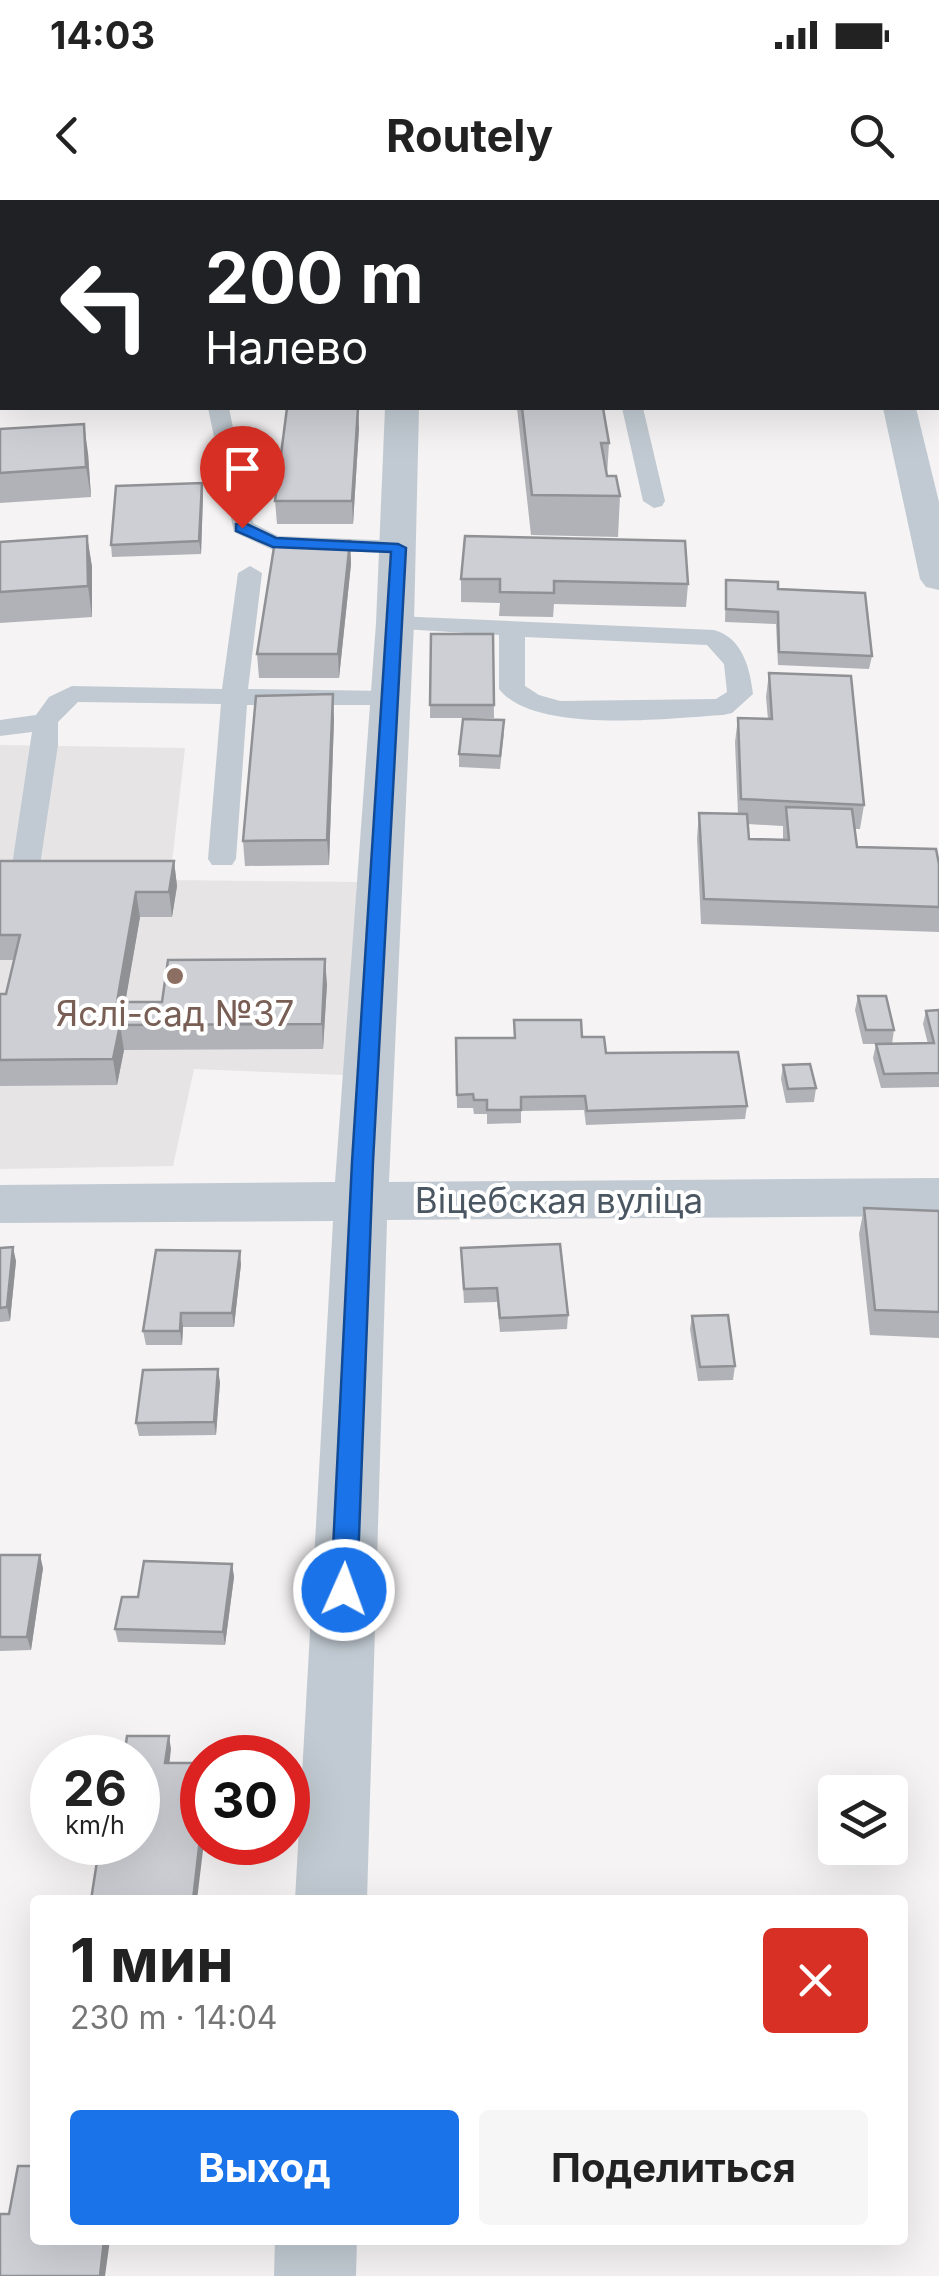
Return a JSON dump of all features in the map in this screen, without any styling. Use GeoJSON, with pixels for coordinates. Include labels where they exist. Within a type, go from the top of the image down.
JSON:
{"type":"FeatureCollection","features":[{"type":"Feature","properties":{"kind":"street"},"geometry":{"type":"LineString","coordinates":[[330,1895],[360,1201],[395,623],[402,410]]}},
{"type":"Feature","properties":{"kind":"street"},"geometry":{"type":"LineString","coordinates":[[899,410],[939,579]]}},
{"type":"Feature","properties":{"kind":"street","name":"Віцебская вуліца"},"geometry":{"type":"LineString","coordinates":[[0,1204],[939,1197]]}},
{"type":"Feature","properties":{"kind":"street"},"geometry":{"type":"LineString","coordinates":[[314,2276],[316,2245]]}},
{"type":"Feature","properties":{"kind":"lane"},"geometry":{"type":"LineString","coordinates":[[218,410],[242,528],[273,543],[398,548]]}},
{"type":"Feature","properties":{"kind":"lane"},"geometry":{"type":"LineString","coordinates":[[632,410],[654,501]]}},
{"type":"Feature","properties":{"kind":"lane"},"geometry":{"type":"LineString","coordinates":[[222,859],[234,699],[250,574]]}},
{"type":"Feature","properties":{"kind":"lane"},"geometry":{"type":"LineString","coordinates":[[395,623],[714,638],[736,663],[740,694],[723,708],[644,711],[559,708],[530,702],[512,689],[512,630]]}},
{"type":"Feature","properties":{"kind":"lane"},"geometry":{"type":"LineString","coordinates":[[25,872],[46,745],[45,722],[58,702],[72,694],[388,698]]}},
{"type":"Feature","properties":{"kind":"lane"},"geometry":{"type":"LineString","coordinates":[[0,728],[45,722]]}},
{"type":"Feature","properties":{"kind":"shaded area","name":"Яслі-сад №37"},"geometry":{"type":"Polygon","coordinates":[[[0,745],[185,748],[170,880],[357,882],[344,1075],[194,1069],[173,1166],[0,1169],[0,745]]]}},
{"type":"Feature","properties":{"kind":"building"},"geometry":{"type":"Polygon","coordinates":[[[287,410],[358,410],[352,501],[275,501],[287,410]]]}},
{"type":"Feature","properties":{"kind":"building"},"geometry":{"type":"Polygon","coordinates":[[[522,410],[603,410],[609,443],[601,443],[607,476],[616,476],[620,496],[532,495],[522,410]]]}},
{"type":"Feature","properties":{"kind":"building"},"geometry":{"type":"Polygon","coordinates":[[[84,424],[86,467],[0,473],[0,429],[84,424]]]}},
{"type":"Feature","properties":{"kind":"building"},"geometry":{"type":"Polygon","coordinates":[[[202,483],[199,541],[111,545],[116,486],[202,483]]]}},
{"type":"Feature","properties":{"kind":"building"},"geometry":{"type":"Polygon","coordinates":[[[87,536],[88,586],[0,592],[0,542],[87,536]]]}},
{"type":"Feature","properties":{"kind":"building"},"geometry":{"type":"Polygon","coordinates":[[[465,536],[685,541],[688,584],[554,581],[554,593],[500,592],[500,579],[461,579],[465,536]]]}},
{"type":"Feature","properties":{"kind":"building"},"geometry":{"type":"Polygon","coordinates":[[[275,541],[350,541],[338,654],[257,654],[275,541]]]}},
{"type":"Feature","properties":{"kind":"building"},"geometry":{"type":"Polygon","coordinates":[[[726,580],[778,582],[778,589],[865,593],[872,656],[779,652],[778,612],[726,609],[726,580]]]}},
{"type":"Feature","properties":{"kind":"building"},"geometry":{"type":"Polygon","coordinates":[[[431,634],[493,634],[494,705],[430,705],[431,634]]]}},
{"type":"Feature","properties":{"kind":"building"},"geometry":{"type":"Polygon","coordinates":[[[769,673],[851,676],[864,805],[741,799],[738,718],[772,719],[769,673]]]}},
{"type":"Feature","properties":{"kind":"building"},"geometry":{"type":"Polygon","coordinates":[[[333,694],[327,840],[243,841],[256,696],[333,694]]]}},
{"type":"Feature","properties":{"kind":"building"},"geometry":{"type":"Polygon","coordinates":[[[463,719],[504,720],[500,756],[459,754],[463,719]]]}},
{"type":"Feature","properties":{"kind":"building"},"geometry":{"type":"Polygon","coordinates":[[[786,807],[852,809],[857,847],[936,849],[939,907],[704,899],[699,813],[747,814],[749,839],[789,840],[786,807]]]}},
{"type":"Feature","properties":{"kind":"building"},"geometry":{"type":"Polygon","coordinates":[[[0,861],[174,861],[169,892],[136,892],[117,1002],[162,1002],[168,960],[325,959],[322,1024],[120,1025],[113,1059],[0,1060],[0,994],[6,994],[20,935],[0,935],[0,861]]]}},
{"type":"Feature","properties":{"kind":"building"},"geometry":{"type":"Polygon","coordinates":[[[858,996],[886,996],[894,1030],[866,1030],[858,996]]]}},
{"type":"Feature","properties":{"kind":"building"},"geometry":{"type":"Polygon","coordinates":[[[939,1010],[939,1073],[884,1074],[876,1044],[934,1043],[926,1011],[939,1010]]]}},
{"type":"Feature","properties":{"kind":"building"},"geometry":{"type":"Polygon","coordinates":[[[514,1020],[581,1020],[582,1037],[604,1037],[606,1053],[738,1052],[747,1106],[587,1111],[585,1096],[521,1097],[521,1110],[487,1110],[487,1100],[474,1100],[473,1094],[457,1095],[456,1038],[515,1038],[514,1020]]]}},
{"type":"Feature","properties":{"kind":"building"},"geometry":{"type":"Polygon","coordinates":[[[810,1064],[816,1088],[788,1089],[783,1065],[810,1064]]]}},
{"type":"Feature","properties":{"kind":"building"},"geometry":{"type":"Polygon","coordinates":[[[864,1208],[939,1211],[939,1312],[875,1310],[864,1208]]]}},
{"type":"Feature","properties":{"kind":"building"},"geometry":{"type":"Polygon","coordinates":[[[560,1244],[568,1315],[500,1318],[497,1288],[464,1289],[461,1248],[560,1244]]]}},
{"type":"Feature","properties":{"kind":"building"},"geometry":{"type":"Polygon","coordinates":[[[13,1247],[7,1307],[0,1308],[0,1248],[13,1247]]]}},
{"type":"Feature","properties":{"kind":"building"},"geometry":{"type":"Polygon","coordinates":[[[156,1250],[240,1251],[232,1313],[181,1313],[180,1331],[143,1331],[156,1250]]]}},
{"type":"Feature","properties":{"kind":"building"},"geometry":{"type":"Polygon","coordinates":[[[728,1315],[735,1366],[700,1367],[692,1316],[728,1315]]]}},
{"type":"Feature","properties":{"kind":"building"},"geometry":{"type":"Polygon","coordinates":[[[218,1369],[214,1422],[136,1423],[143,1370],[218,1369]]]}},
{"type":"Feature","properties":{"kind":"building"},"geometry":{"type":"Polygon","coordinates":[[[0,1555],[40,1555],[27,1637],[0,1637],[0,1555]]]}},
{"type":"Feature","properties":{"kind":"building"},"geometry":{"type":"Polygon","coordinates":[[[144,1561],[232,1564],[223,1632],[115,1629],[122,1597],[138,1597],[144,1561]]]}},
{"type":"Feature","properties":{"kind":"building"},"geometry":{"type":"Polygon","coordinates":[[[160,1736],[169,1736],[165,1763],[180,1763],[180,1865],[197,1865],[194,1895],[92,1895],[96,1865],[160,1865],[160,1736]]]}},
{"type":"Feature","properties":{"kind":"building"},"geometry":{"type":"Polygon","coordinates":[[[18,2166],[30,2166],[30,2245],[103,2245],[100,2276],[0,2276],[0,2214],[9,2214],[18,2166]]]}},
{"type":"Feature","properties":{"kind":"place","name":"Яслі-сад №37"},"geometry":{"type":"Point","coordinates":[175,976]}},
{"type":"Feature","properties":{"kind":"route"},"geometry":{"type":"LineString","coordinates":[[242,528],[273,543],[398,548],[362,1162],[344,1590]]}}]}
